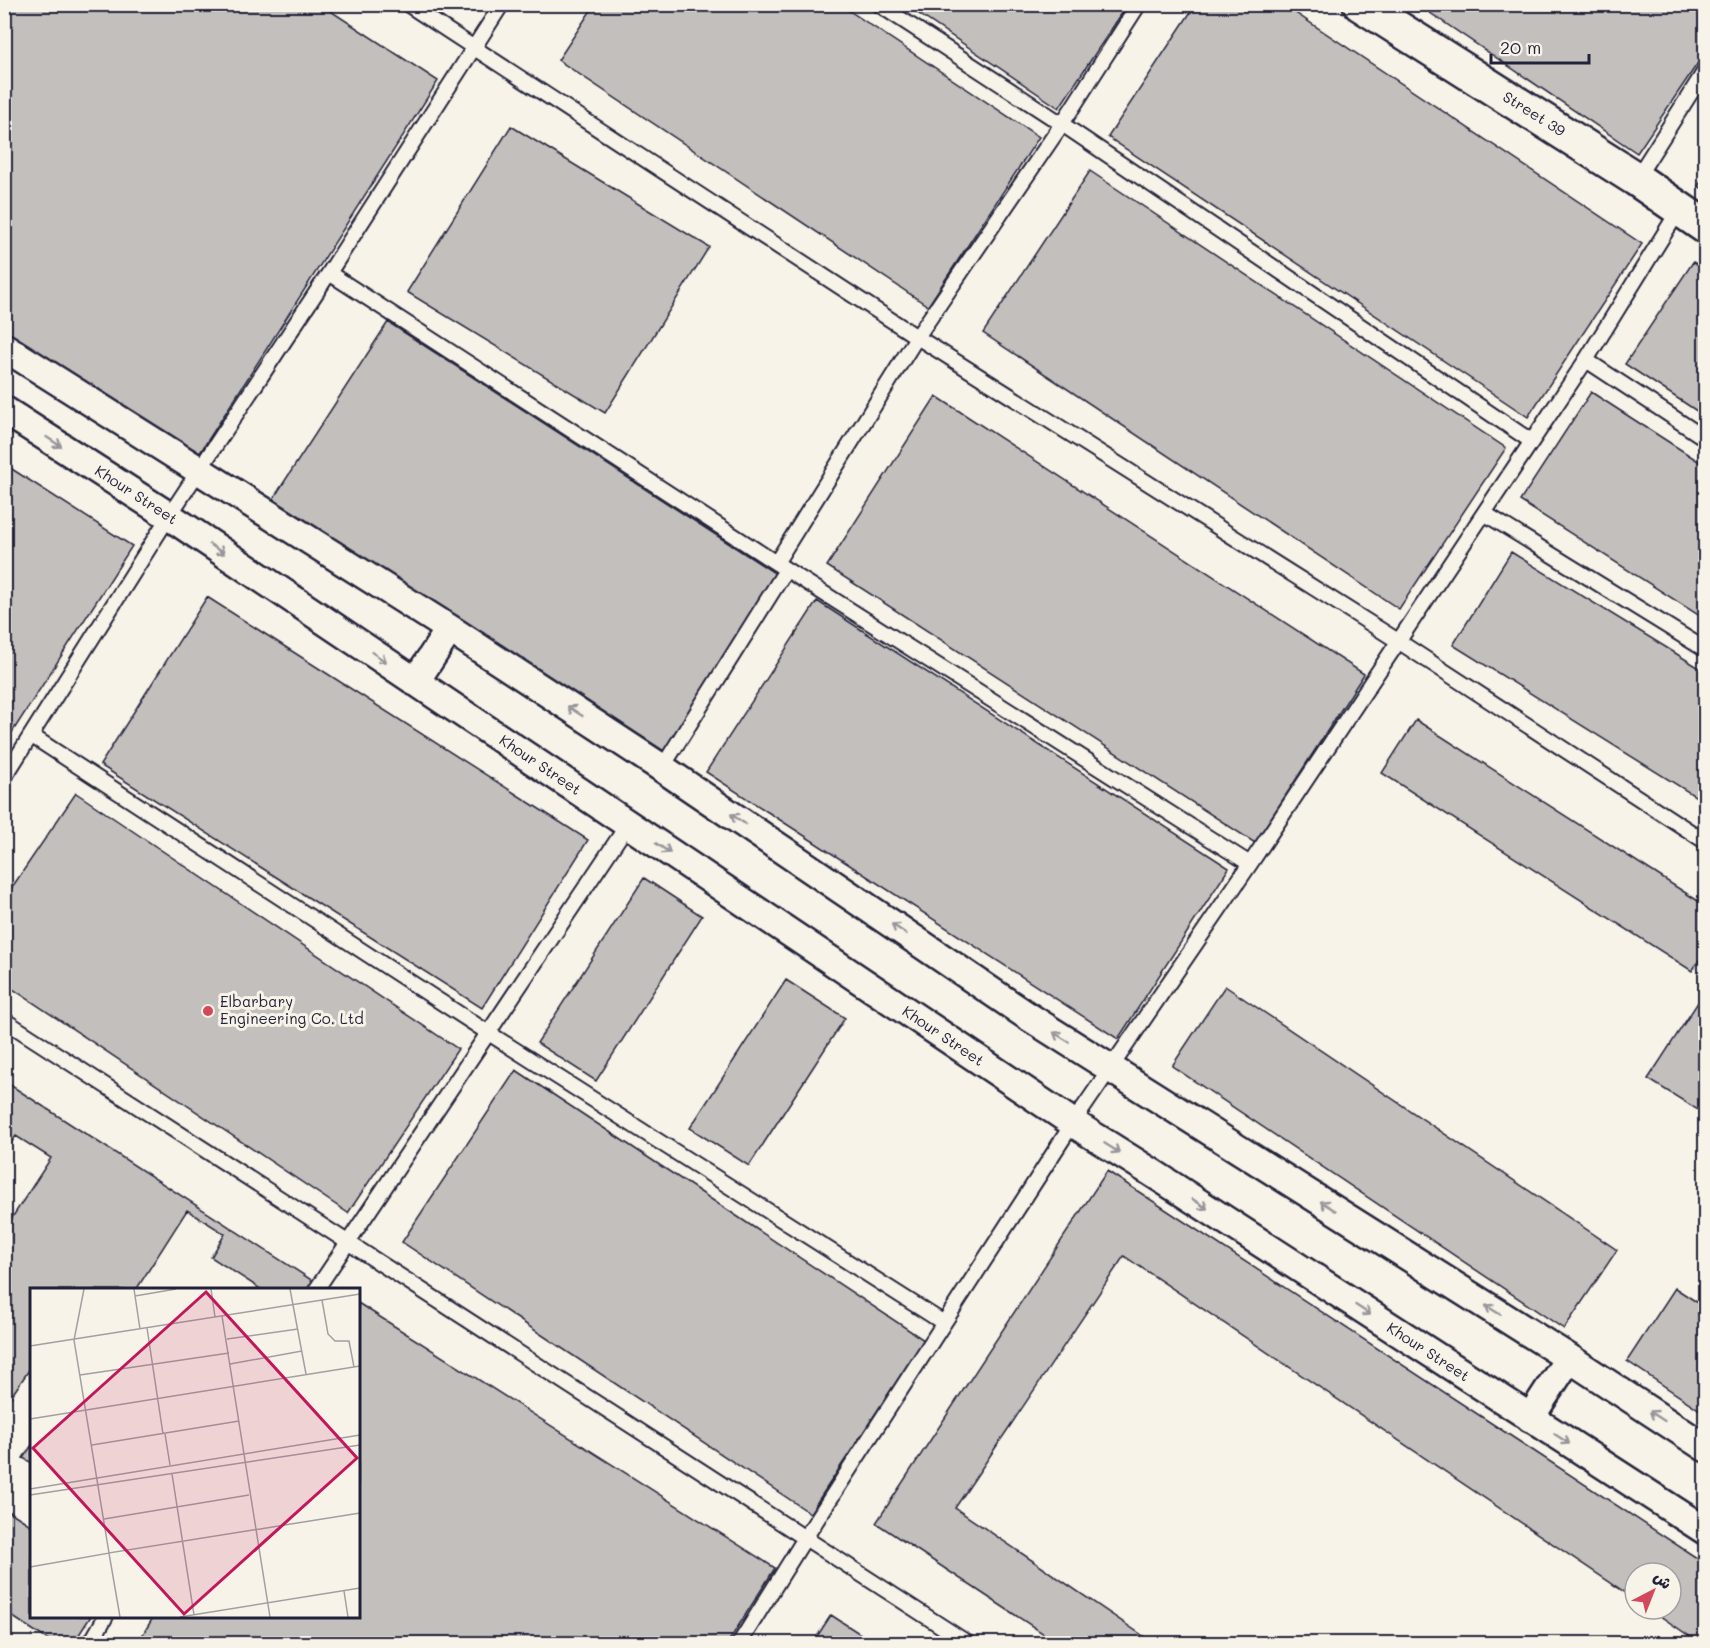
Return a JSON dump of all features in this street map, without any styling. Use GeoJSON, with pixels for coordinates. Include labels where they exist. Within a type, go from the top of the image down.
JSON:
{"type":"FeatureCollection","features":[{"type":"Feature","properties":{"kind":"street","name":"Street 39"},"geometry":{"type":"LineString","coordinates":[[1360,4],[1636,179],[1692,218]]}},
{"type":"Feature","properties":{"kind":"street"},"geometry":{"type":"LineString","coordinates":[[4,347],[450,629],[662,768],[1026,1015],[1569,1358],[1706,1448]]}},
{"type":"Feature","properties":{"kind":"street","name":"Khour Street"},"geometry":{"type":"LineString","coordinates":[[4,410],[169,516],[1073,1124],[1151,1172],[1706,1531]]}},
{"type":"Feature","properties":{"kind":"street"},"geometry":{"type":"LineString","coordinates":[[415,682],[450,629]]}},
{"type":"Feature","properties":{"kind":"street"},"geometry":{"type":"LineString","coordinates":[[1530,1418],[1569,1358]]}},
{"type":"Feature","properties":{"kind":"lane"},"geometry":{"type":"LineString","coordinates":[[407,4],[917,337],[1398,641],[1706,842]]}},
{"type":"Feature","properties":{"kind":"lane"},"geometry":{"type":"LineString","coordinates":[[4,778],[169,516],[502,4]]}},
{"type":"Feature","properties":{"kind":"lane"},"geometry":{"type":"LineString","coordinates":[[878,4],[1062,124],[1531,441]]}},
{"type":"Feature","properties":{"kind":"lane"},"geometry":{"type":"LineString","coordinates":[[662,768],[917,337],[1062,124],[1139,4]]}},
{"type":"Feature","properties":{"kind":"lane"},"geometry":{"type":"LineString","coordinates":[[1636,179],[1706,69]]}},
{"type":"Feature","properties":{"kind":"lane"},"geometry":{"type":"LineString","coordinates":[[739,1644],[805,1538],[1110,1068],[1250,864],[1586,360],[1692,218]]}},
{"type":"Feature","properties":{"kind":"lane"},"geometry":{"type":"LineString","coordinates":[[329,273],[781,566],[1250,864]]}},
{"type":"Feature","properties":{"kind":"lane"},"geometry":{"type":"LineString","coordinates":[[1586,360],[1706,439]]}},
{"type":"Feature","properties":{"kind":"lane"},"geometry":{"type":"LineString","coordinates":[[1484,513],[1706,650]]}},
{"type":"Feature","properties":{"kind":"lane"},"geometry":{"type":"LineString","coordinates":[[32,736],[487,1032],[944,1323]]}},
{"type":"Feature","properties":{"kind":"lane"},"geometry":{"type":"LineString","coordinates":[[317,1288],[628,824]]}},
{"type":"Feature","properties":{"kind":"lane"},"geometry":{"type":"LineString","coordinates":[[4,1020],[969,1644]]}},
{"type":"Feature","properties":{"kind":"lane"},"geometry":{"type":"LineString","coordinates":[[90,1644],[105,1618]]}},
{"type":"Feature","properties":{"kind":"building"},"geometry":{"type":"Polygon","coordinates":[[[4,4],[320,4],[438,81],[196,459],[4,336],[4,4]]]}},
{"type":"Feature","properties":{"kind":"building"},"geometry":{"type":"Polygon","coordinates":[[[595,4],[839,4],[1039,137],[928,306],[558,60],[595,4]]]}},
{"type":"Feature","properties":{"kind":"building"},"geometry":{"type":"Polygon","coordinates":[[[904,4],[1128,4],[1059,108],[904,4]]]}},
{"type":"Feature","properties":{"kind":"building"},"geometry":{"type":"Polygon","coordinates":[[[1196,4],[1282,4],[1642,244],[1528,417],[1108,137],[1196,4]]]}},
{"type":"Feature","properties":{"kind":"building"},"geometry":{"type":"Polygon","coordinates":[[[1417,4],[1706,4],[1706,51],[1637,153],[1417,4]]]}},
{"type":"Feature","properties":{"kind":"building"},"geometry":{"type":"Polygon","coordinates":[[[511,126],[709,247],[605,413],[407,292],[511,126]]]}},
{"type":"Feature","properties":{"kind":"building"},"geometry":{"type":"Polygon","coordinates":[[[1090,171],[1506,448],[1399,609],[983,333],[1090,171]]]}},
{"type":"Feature","properties":{"kind":"building"},"geometry":{"type":"Polygon","coordinates":[[[1706,174],[1706,191],[1698,186],[1706,174]]]}},
{"type":"Feature","properties":{"kind":"building"},"geometry":{"type":"Polygon","coordinates":[[[1693,262],[1706,270],[1706,417],[1625,364],[1693,262]]]}},
{"type":"Feature","properties":{"kind":"building"},"geometry":{"type":"Polygon","coordinates":[[[388,322],[779,576],[665,752],[273,499],[388,322]]]}},
{"type":"Feature","properties":{"kind":"building"},"geometry":{"type":"Polygon","coordinates":[[[1591,392],[1706,466],[1706,620],[1520,501],[1591,392]]]}},
{"type":"Feature","properties":{"kind":"building"},"geometry":{"type":"Polygon","coordinates":[[[936,396],[1364,674],[1255,843],[827,566],[936,396]]]}},
{"type":"Feature","properties":{"kind":"building"},"geometry":{"type":"Polygon","coordinates":[[[4,464],[132,546],[4,745],[4,464]]]}},
{"type":"Feature","properties":{"kind":"building"},"geometry":{"type":"Polygon","coordinates":[[[1511,552],[1706,672],[1706,803],[1453,645],[1511,552]]]}},
{"type":"Feature","properties":{"kind":"building"},"geometry":{"type":"Polygon","coordinates":[[[207,597],[588,840],[482,1008],[100,765],[207,597]]]}},
{"type":"Feature","properties":{"kind":"building"},"geometry":{"type":"Polygon","coordinates":[[[817,601],[1229,868],[1118,1039],[706,772],[817,601]]]}},
{"type":"Feature","properties":{"kind":"building"},"geometry":{"type":"Polygon","coordinates":[[[1416,720],[1706,906],[1706,950],[1692,971],[1382,773],[1416,720]]]}},
{"type":"Feature","properties":{"kind":"building"},"geometry":{"type":"Polygon","coordinates":[[[76,793],[458,1049],[348,1213],[4,983],[4,899],[76,793]]]}},
{"type":"Feature","properties":{"kind":"building"},"geometry":{"type":"Polygon","coordinates":[[[644,878],[702,916],[596,1081],[537,1043],[644,878]]]}},
{"type":"Feature","properties":{"kind":"building"},"geometry":{"type":"Polygon","coordinates":[[[786,980],[845,1018],[749,1166],[690,1128],[786,980]]]}},
{"type":"Feature","properties":{"kind":"building"},"geometry":{"type":"Polygon","coordinates":[[[1225,986],[1617,1250],[1564,1329],[1172,1066],[1225,986]]]}},
{"type":"Feature","properties":{"kind":"building"},"geometry":{"type":"Polygon","coordinates":[[[1706,990],[1706,1115],[1648,1079],[1706,990]]]}},
{"type":"Feature","properties":{"kind":"building"},"geometry":{"type":"Polygon","coordinates":[[[516,1070],[924,1340],[810,1513],[402,1242],[516,1070]]]}},
{"type":"Feature","properties":{"kind":"building"},"geometry":{"type":"Polygon","coordinates":[[[4,1081],[313,1281],[309,1288],[259,1288],[211,1257],[225,1234],[187,1210],[137,1288],[30,1288],[30,1370],[4,1407],[4,1230],[51,1158],[16,1136],[4,1153],[4,1081]]]}},
{"type":"Feature","properties":{"kind":"building"},"geometry":{"type":"Polygon","coordinates":[[[1107,1171],[1706,1564],[1706,1644],[1701,1644],[1667,1621],[1683,1621],[1683,1561],[1623,1561],[1623,1591],[1124,1256],[955,1508],[1155,1644],[1059,1644],[876,1523],[1107,1171]]]}},
{"type":"Feature","properties":{"kind":"building"},"geometry":{"type":"Polygon","coordinates":[[[1675,1288],[1706,1308],[1706,1414],[1627,1361],[1675,1288]]]}},
{"type":"Feature","properties":{"kind":"building"},"geometry":{"type":"Polygon","coordinates":[[[360,1304],[775,1568],[727,1644],[137,1644],[153,1618],[360,1618],[360,1304]]]}},
{"type":"Feature","properties":{"kind":"building"},"geometry":{"type":"Polygon","coordinates":[[[30,1448],[30,1462],[23,1458],[30,1448]]]}},
{"type":"Feature","properties":{"kind":"building"},"geometry":{"type":"Polygon","coordinates":[[[4,1508],[30,1525],[30,1618],[90,1618],[73,1644],[54,1644],[4,1611],[4,1508]]]}},
{"type":"Feature","properties":{"kind":"building"},"geometry":{"type":"Polygon","coordinates":[[[831,1615],[876,1644],[812,1644],[831,1615]]]}},
{"type":"Feature","properties":{"kind":"place","name":"Elbarbary Engineering Co. Ltd"},"geometry":{"type":"Point","coordinates":[208,1011]}}]}
